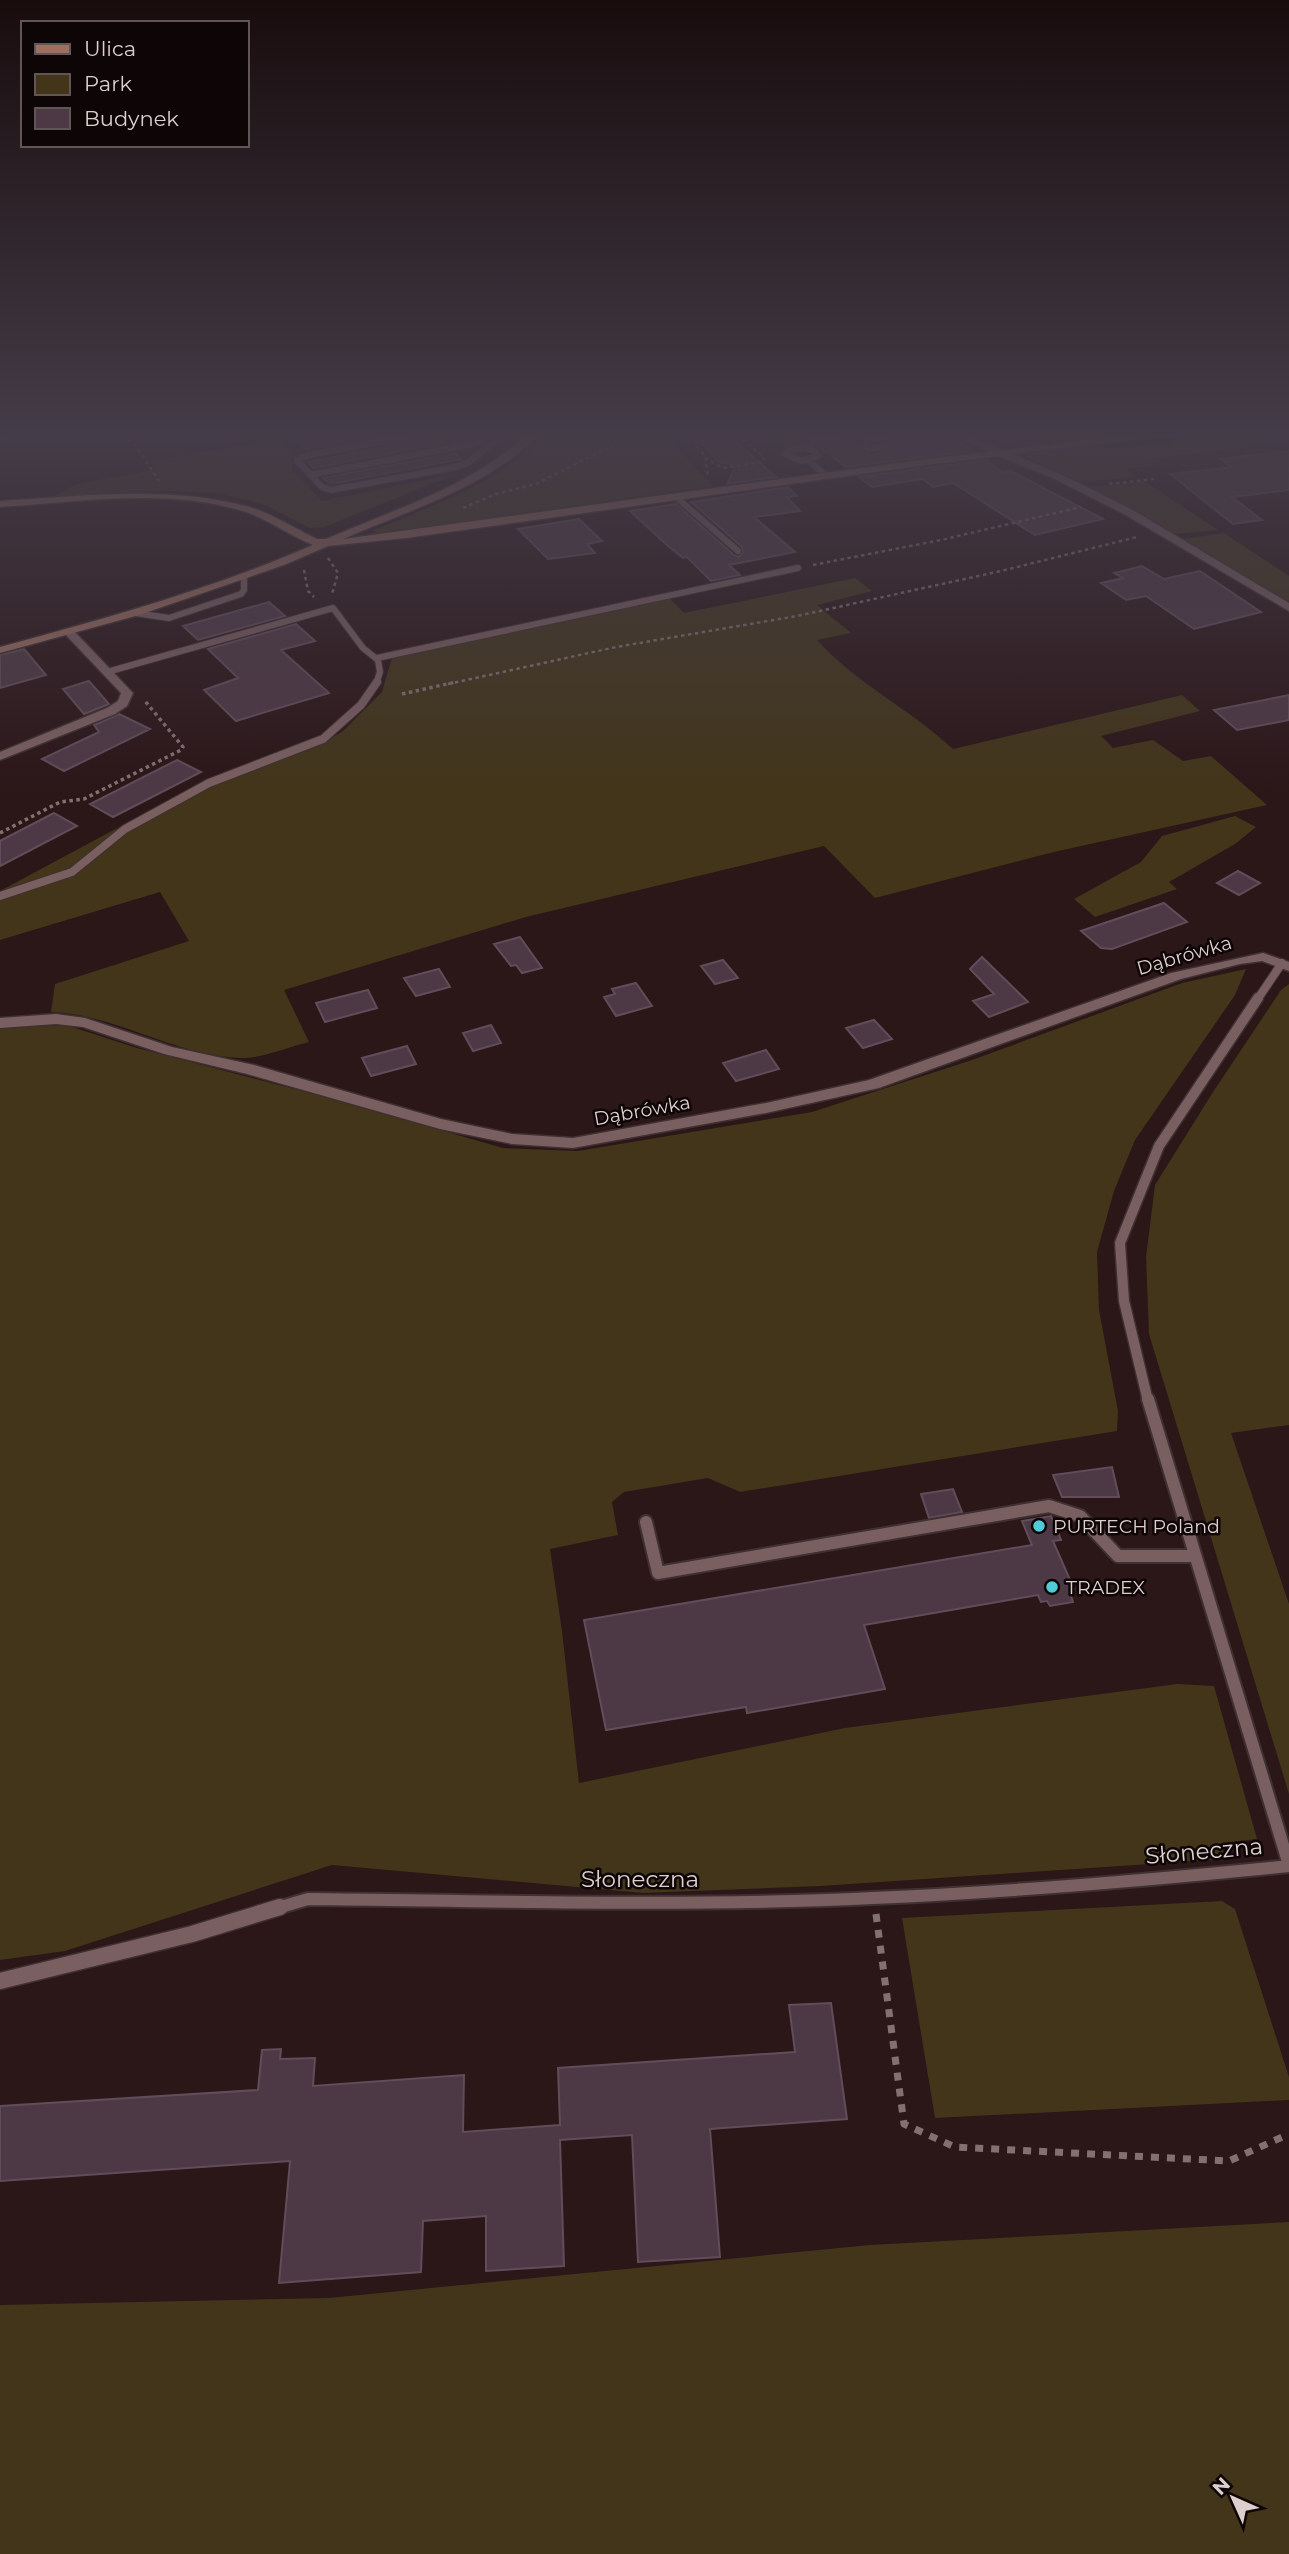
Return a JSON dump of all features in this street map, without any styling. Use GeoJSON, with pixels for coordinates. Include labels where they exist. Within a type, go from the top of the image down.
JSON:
{"type":"FeatureCollection","features":[{"type":"Feature","properties":{"kind":"street"},"geometry":{"type":"LineString","coordinates":[[0,650],[135,613],[313,553]]}},
{"type":"Feature","properties":{"kind":"street"},"geometry":{"type":"LineString","coordinates":[[1197,553],[1289,608]]}},
{"type":"Feature","properties":{"kind":"street"},"geometry":{"type":"LineString","coordinates":[[0,756],[118,706],[127,693],[69,632]]}},
{"type":"Feature","properties":{"kind":"street","name":"Dąbrówka"},"geometry":{"type":"LineString","coordinates":[[0,1023],[56,1019],[85,1023],[169,1051],[248,1069],[440,1124],[512,1139],[573,1143],[766,1108],[873,1084],[1176,976],[1240,960],[1263,957],[1287,961]]}},
{"type":"Feature","properties":{"kind":"lane"},"geometry":{"type":"LineString","coordinates":[[377,659],[798,568]]}},
{"type":"Feature","properties":{"kind":"lane"},"geometry":{"type":"LineString","coordinates":[[0,896],[72,872],[125,829],[209,783],[323,739],[372,692],[379,680],[380,667],[377,659],[365,650],[333,608],[107,672]]}},
{"type":"Feature","properties":{"kind":"lane"},"geometry":{"type":"LineString","coordinates":[[0,888],[13,891]]}},
{"type":"Feature","properties":{"kind":"lane"},"geometry":{"type":"LineString","coordinates":[[1287,961],[1159,1146],[1120,1243],[1124,1301],[1138,1364],[1289,1865]]}},
{"type":"Feature","properties":{"kind":"lane"},"geometry":{"type":"LineString","coordinates":[[646,1522],[659,1573],[1049,1506],[1080,1516],[1118,1556],[1194,1556]]}},
{"type":"Feature","properties":{"kind":"lane","name":"Słoneczna"},"geometry":{"type":"LineString","coordinates":[[0,1981],[192,1934],[308,1899],[637,1903],[873,1898],[1203,1875],[1289,1865]]}},
{"type":"Feature","properties":{"kind":"path"},"geometry":{"type":"LineString","coordinates":[[327,553],[338,573],[330,601],[333,608]]}},
{"type":"Feature","properties":{"kind":"path"},"geometry":{"type":"LineString","coordinates":[[798,568],[876,553]]}},
{"type":"Feature","properties":{"kind":"path"},"geometry":{"type":"LineString","coordinates":[[402,694],[616,647],[715,628],[735,628],[1072,553]]}},
{"type":"Feature","properties":{"kind":"path"},"geometry":{"type":"LineString","coordinates":[[302,562],[309,591]]}},
{"type":"Feature","properties":{"kind":"path"},"geometry":{"type":"LineString","coordinates":[[0,833],[61,803],[84,799],[181,750],[184,747],[145,701]]}},
{"type":"Feature","properties":{"kind":"path"},"geometry":{"type":"LineString","coordinates":[[873,1898],[904,2124],[955,2147],[1229,2161],[1289,2134]]}},
{"type":"Feature","properties":{"kind":"green space"},"geometry":{"type":"Polygon","coordinates":[[[1207,553],[1255,553],[1289,576],[1289,603],[1207,553]]]}},
{"type":"Feature","properties":{"kind":"green space"},"geometry":{"type":"Polygon","coordinates":[[[855,578],[872,591],[817,605],[851,633],[817,640],[849,670],[953,749],[1182,695],[1200,711],[1101,736],[1113,748],[1153,740],[1183,761],[1211,756],[1267,805],[1054,852],[875,898],[824,846],[526,917],[284,990],[309,1042],[248,1058],[192,1050],[99,1020],[51,1012],[55,984],[189,941],[160,892],[0,940],[0,891],[203,782],[228,779],[316,747],[343,731],[382,692],[392,658],[670,599],[684,613],[855,578]]]}},
{"type":"Feature","properties":{"kind":"green space"},"geometry":{"type":"Polygon","coordinates":[[[1235,816],[1256,827],[1235,844],[1169,882],[1177,889],[1095,917],[1074,899],[1141,862],[1162,836],[1235,816]]]}},
{"type":"Feature","properties":{"kind":"green space"},"geometry":{"type":"Polygon","coordinates":[[[1246,969],[1235,995],[1135,1140],[1114,1191],[1097,1252],[1099,1310],[1118,1411],[1117,1431],[740,1492],[708,1478],[624,1492],[612,1502],[618,1535],[550,1549],[579,1783],[845,1728],[1177,1684],[1214,1686],[1257,1839],[1222,1843],[1224,1859],[820,1886],[643,1893],[332,1865],[65,1951],[0,1960],[0,1028],[69,1026],[137,1048],[325,1097],[503,1148],[578,1151],[812,1112],[972,1060],[1182,983],[1246,969]]]}},
{"type":"Feature","properties":{"kind":"green space"},"geometry":{"type":"Polygon","coordinates":[[[1289,984],[1289,1425],[1231,1433],[1289,1604],[1289,1794],[1149,1334],[1146,1257],[1155,1185],[1281,990],[1289,984]]]}},
{"type":"Feature","properties":{"kind":"green space"},"geometry":{"type":"Polygon","coordinates":[[[1222,1901],[1235,1909],[1289,2077],[1289,2100],[935,2118],[902,1918],[1222,1901]]]}},
{"type":"Feature","properties":{"kind":"green space"},"geometry":{"type":"Polygon","coordinates":[[[1289,2222],[1289,2554],[0,2554],[0,2305],[329,2298],[870,2245],[1289,2222]]]}},
{"type":"Feature","properties":{"kind":"building"},"geometry":{"type":"Polygon","coordinates":[[[542,553],[594,553],[548,559],[542,553]]]}},
{"type":"Feature","properties":{"kind":"building"},"geometry":{"type":"Polygon","coordinates":[[[677,553],[732,553],[739,557],[743,553],[789,553],[729,565],[740,575],[711,581],[687,557],[683,558],[677,553]]]}},
{"type":"Feature","properties":{"kind":"building"},"geometry":{"type":"Polygon","coordinates":[[[1142,566],[1164,579],[1200,571],[1261,612],[1194,629],[1146,596],[1126,600],[1101,583],[1123,578],[1114,573],[1142,566]]]}},
{"type":"Feature","properties":{"kind":"building"},"geometry":{"type":"Polygon","coordinates":[[[269,602],[285,616],[198,640],[183,626],[269,602]]]}},
{"type":"Feature","properties":{"kind":"building"},"geometry":{"type":"Polygon","coordinates":[[[296,624],[315,641],[281,650],[329,693],[236,721],[204,690],[238,678],[208,649],[296,624]]]}},
{"type":"Feature","properties":{"kind":"building"},"geometry":{"type":"Polygon","coordinates":[[[24,649],[46,675],[0,688],[0,655],[24,649]]]}},
{"type":"Feature","properties":{"kind":"building"},"geometry":{"type":"Polygon","coordinates":[[[89,681],[109,704],[84,714],[63,689],[89,681]]]}},
{"type":"Feature","properties":{"kind":"building"},"geometry":{"type":"Polygon","coordinates":[[[1289,695],[1289,720],[1237,730],[1214,710],[1289,695]]]}},
{"type":"Feature","properties":{"kind":"building"},"geometry":{"type":"Polygon","coordinates":[[[119,714],[150,729],[64,771],[42,759],[99,732],[94,725],[119,714]]]}},
{"type":"Feature","properties":{"kind":"building"},"geometry":{"type":"Polygon","coordinates":[[[177,760],[201,772],[113,817],[90,804],[177,760]]]}},
{"type":"Feature","properties":{"kind":"building"},"geometry":{"type":"Polygon","coordinates":[[[54,813],[77,826],[0,866],[0,841],[54,813]]]}},
{"type":"Feature","properties":{"kind":"building"},"geometry":{"type":"Polygon","coordinates":[[[1238,871],[1260,883],[1239,895],[1217,883],[1238,871]]]}},
{"type":"Feature","properties":{"kind":"building"},"geometry":{"type":"Polygon","coordinates":[[[1164,903],[1187,922],[1112,949],[1101,948],[1081,931],[1164,903]]]}},
{"type":"Feature","properties":{"kind":"building"},"geometry":{"type":"Polygon","coordinates":[[[520,937],[542,968],[522,973],[516,965],[511,966],[494,944],[520,937]]]}},
{"type":"Feature","properties":{"kind":"building"},"geometry":{"type":"Polygon","coordinates":[[[982,957],[1028,1002],[989,1017],[973,1001],[994,994],[970,969],[982,957]]]}},
{"type":"Feature","properties":{"kind":"building"},"geometry":{"type":"Polygon","coordinates":[[[723,960],[738,978],[715,984],[701,966],[723,960]]]}},
{"type":"Feature","properties":{"kind":"building"},"geometry":{"type":"Polygon","coordinates":[[[439,969],[450,987],[416,996],[404,978],[439,969]]]}},
{"type":"Feature","properties":{"kind":"building"},"geometry":{"type":"Polygon","coordinates":[[[636,983],[652,1006],[616,1016],[604,997],[615,994],[612,989],[636,983]]]}},
{"type":"Feature","properties":{"kind":"building"},"geometry":{"type":"Polygon","coordinates":[[[368,990],[377,1008],[325,1022],[316,1003],[368,990]]]}},
{"type":"Feature","properties":{"kind":"building"},"geometry":{"type":"Polygon","coordinates":[[[874,1020],[892,1039],[863,1048],[846,1028],[874,1020]]]}},
{"type":"Feature","properties":{"kind":"building"},"geometry":{"type":"Polygon","coordinates":[[[491,1025],[501,1043],[473,1051],[463,1033],[491,1025]]]}},
{"type":"Feature","properties":{"kind":"building"},"geometry":{"type":"Polygon","coordinates":[[[407,1046],[416,1064],[371,1076],[362,1058],[407,1046]]]}},
{"type":"Feature","properties":{"kind":"building"},"geometry":{"type":"Polygon","coordinates":[[[766,1050],[779,1069],[736,1081],[723,1063],[766,1050]]]}},
{"type":"Feature","properties":{"kind":"building"},"geometry":{"type":"Polygon","coordinates":[[[1112,1467],[1119,1497],[1062,1497],[1053,1475],[1112,1467]]]}},
{"type":"Feature","properties":{"kind":"building"},"geometry":{"type":"Polygon","coordinates":[[[953,1489],[962,1512],[929,1518],[921,1494],[953,1489]]]}},
{"type":"Feature","properties":{"kind":"building"},"geometry":{"type":"Polygon","coordinates":[[[1051,1516],[1061,1540],[1053,1541],[1074,1589],[1069,1590],[1073,1602],[1050,1606],[1047,1601],[1041,1602],[1038,1595],[864,1625],[885,1689],[747,1713],[746,1707],[606,1730],[584,1620],[1032,1545],[1022,1521],[1051,1516]]]}},
{"type":"Feature","properties":{"kind":"building"},"geometry":{"type":"Polygon","coordinates":[[[831,2003],[847,2119],[710,2129],[720,2257],[638,2262],[632,2135],[560,2140],[564,2266],[486,2271],[486,2216],[423,2221],[421,2272],[279,2283],[290,2161],[0,2181],[0,2106],[258,2090],[262,2050],[281,2049],[280,2059],[315,2058],[313,2086],[464,2075],[463,2132],[560,2125],[558,2068],[795,2052],[789,2005],[831,2003]]]}},
{"type":"Feature","properties":{"kind":"place","name":"PURTECH Poland"},"geometry":{"type":"Point","coordinates":[1039,1526]}},
{"type":"Feature","properties":{"kind":"place","name":"TRADEX"},"geometry":{"type":"Point","coordinates":[1052,1587]}}]}
